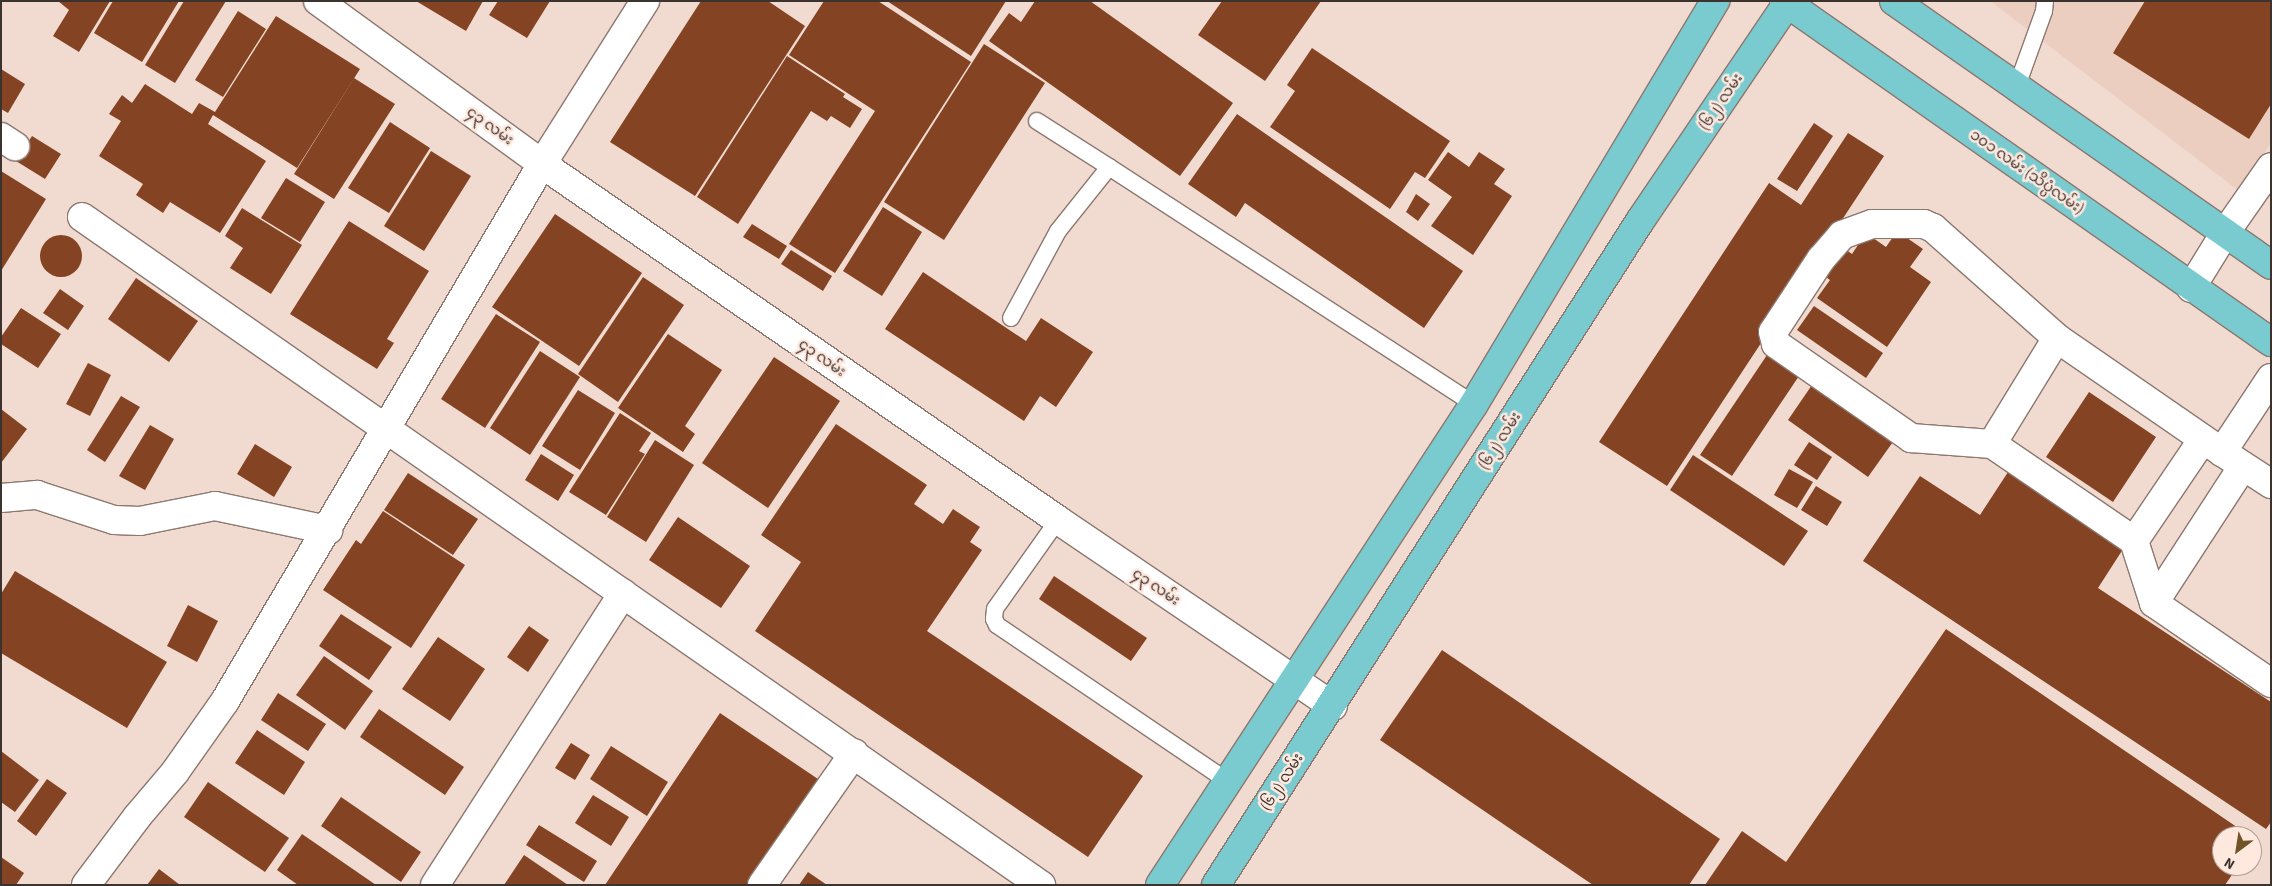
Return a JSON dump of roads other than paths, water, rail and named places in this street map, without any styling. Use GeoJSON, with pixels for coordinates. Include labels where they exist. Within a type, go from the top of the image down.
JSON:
{"type":"FeatureCollection","features":[{"type":"Feature","properties":{"kind":"main road"},"geometry":{"type":"LineString","coordinates":[[1160,885],[1474,404],[1715,1]]}},
{"type":"Feature","properties":{"kind":"main road"},"geometry":{"type":"LineString","coordinates":[[1894,1],[2271,266]]}},
{"type":"Feature","properties":{"kind":"main road","name":"၁၀၁ လမ်း (သိပ္ပံလမ်း)"},"geometry":{"type":"LineString","coordinates":[[1787,2],[2271,342]]}},
{"type":"Feature","properties":{"kind":"main road","name":"(၆၂) လမ်း"},"geometry":{"type":"LineString","coordinates":[[1216,885],[1640,221],[1787,2]]}},
{"type":"Feature","properties":{"kind":"street","name":"၄၃ လမ်း"},"geometry":{"type":"LineString","coordinates":[[318,1],[542,164],[1058,520],[1332,706]]}},
{"type":"Feature","properties":{"kind":"street"},"geometry":{"type":"LineString","coordinates":[[86,885],[137,817],[176,772],[225,701],[328,530],[542,164],[645,1]]}},
{"type":"Feature","properties":{"kind":"street"},"geometry":{"type":"LineString","coordinates":[[2192,288],[2225,233],[2271,167]]}},
{"type":"Feature","properties":{"kind":"street"},"geometry":{"type":"LineString","coordinates":[[82,217],[388,428],[1041,885]]}},
{"type":"Feature","properties":{"kind":"street"},"geometry":{"type":"LineString","coordinates":[[2271,484],[2057,338],[1933,228],[1912,222],[1872,224],[1842,235],[1821,258],[1773,332],[1776,344],[1911,438],[1992,444],[2134,541],[2154,603],[2271,683]]}},
{"type":"Feature","properties":{"kind":"street"},"geometry":{"type":"LineString","coordinates":[[1992,444],[2057,338]]}},
{"type":"Feature","properties":{"kind":"street"},"geometry":{"type":"LineString","coordinates":[[2154,603],[2223,453],[2271,378]]}},
{"type":"Feature","properties":{"kind":"street"},"geometry":{"type":"LineString","coordinates":[[2134,541],[2223,453]]}},
{"type":"Feature","properties":{"kind":"street"},"geometry":{"type":"LineString","coordinates":[[1,498],[37,495],[114,520],[140,521],[215,506],[328,530]]}},
{"type":"Feature","properties":{"kind":"street"},"geometry":{"type":"LineString","coordinates":[[435,885],[623,593]]}},
{"type":"Feature","properties":{"kind":"street"},"geometry":{"type":"LineString","coordinates":[[762,885],[854,753]]}},
{"type":"Feature","properties":{"kind":"lane"},"geometry":{"type":"LineString","coordinates":[[2017,86],[2044,11],[2045,1]]}},
{"type":"Feature","properties":{"kind":"lane"},"geometry":{"type":"LineString","coordinates":[[1037,121],[1474,404]]}},
{"type":"Feature","properties":{"kind":"lane"},"geometry":{"type":"LineString","coordinates":[[1011,318],[1058,231],[1109,168]]}},
{"type":"Feature","properties":{"kind":"lane"},"geometry":{"type":"LineString","coordinates":[[1058,520],[995,609],[994,619],[997,626],[1227,782]]}}]}
